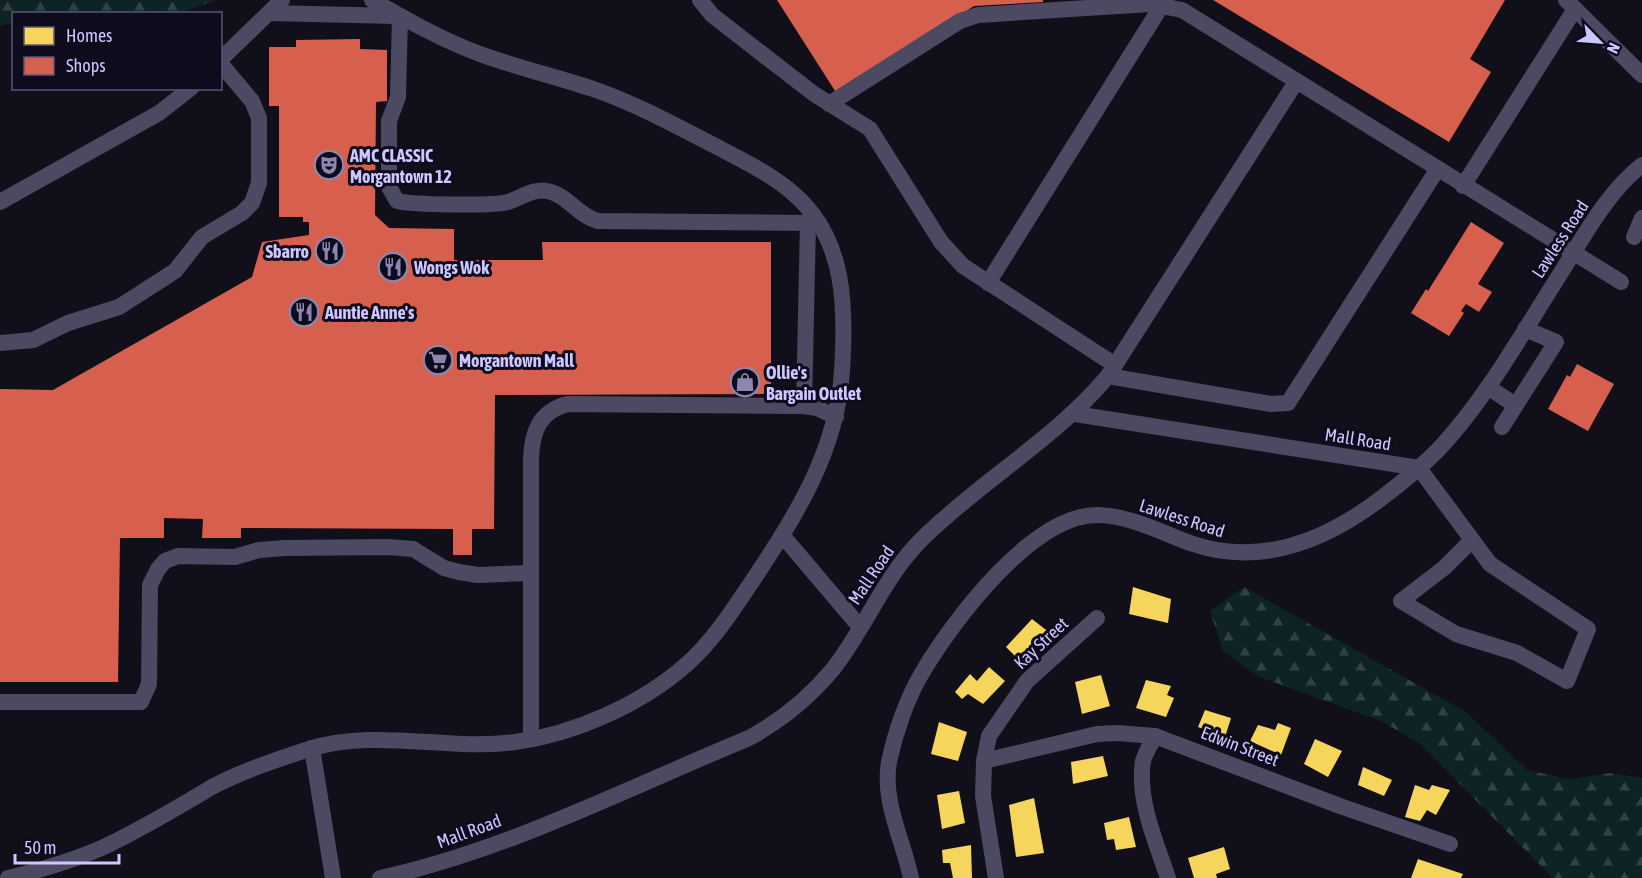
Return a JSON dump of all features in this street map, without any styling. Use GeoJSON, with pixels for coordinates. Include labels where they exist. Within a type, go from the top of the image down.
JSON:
{"type":"FeatureCollection","features":[{"type":"Feature","properties":{"kind":"street"},"geometry":{"type":"LineString","coordinates":[[222,60],[282,0]]}},
{"type":"Feature","properties":{"kind":"street"},"geometry":{"type":"LineString","coordinates":[[8,878],[75,859],[179,809],[214,786],[262,765],[312,748],[368,738],[483,744],[531,739],[574,726],[631,702],[660,685],[687,664],[727,618],[783,535],[815,478],[836,417],[842,365],[841,284],[828,238],[813,223],[793,193],[774,180],[662,119],[597,91],[481,54],[400,16],[372,0]]}},
{"type":"Feature","properties":{"kind":"street"},"geometry":{"type":"LineString","coordinates":[[700,0],[712,15],[829,104],[870,129],[951,255],[1112,370],[1271,404],[1288,403],[1437,170]]}},
{"type":"Feature","properties":{"kind":"street"},"geometry":{"type":"LineString","coordinates":[[1463,186],[1570,4],[1642,75]]}},
{"type":"Feature","properties":{"kind":"street"},"geometry":{"type":"LineString","coordinates":[[829,104],[960,21],[978,15],[1162,5],[1182,10],[1621,282]]}},
{"type":"Feature","properties":{"kind":"street"},"geometry":{"type":"LineString","coordinates":[[988,283],[1162,5]]}},
{"type":"Feature","properties":{"kind":"street"},"geometry":{"type":"LineString","coordinates":[[269,13],[400,16]]}},
{"type":"Feature","properties":{"kind":"street"},"geometry":{"type":"LineString","coordinates":[[400,16],[398,97],[389,121],[389,187],[397,201],[506,202],[527,193],[546,190],[567,200],[583,215],[598,221],[813,223]]}},
{"type":"Feature","properties":{"kind":"street"},"geometry":{"type":"LineString","coordinates":[[0,343],[33,340],[68,323],[119,307],[175,271],[202,237],[242,213],[252,202],[260,183],[259,118],[252,100],[222,64]]}},
{"type":"Feature","properties":{"kind":"street"},"geometry":{"type":"LineString","coordinates":[[1075,414],[1112,370],[1296,82]]}},
{"type":"Feature","properties":{"kind":"street"},"geometry":{"type":"LineString","coordinates":[[0,202],[159,113],[188,90]]}},
{"type":"Feature","properties":{"kind":"street","name":"Lawless Road"},"geometry":{"type":"LineString","coordinates":[[911,878],[888,789],[889,763],[896,738],[921,675],[942,643],[999,572],[1051,530],[1074,519],[1098,515],[1150,527],[1217,551],[1241,554],[1269,553],[1291,546],[1360,513],[1419,468],[1452,435],[1488,387],[1610,197],[1642,165]]}},
{"type":"Feature","properties":{"kind":"street"},"geometry":{"type":"LineString","coordinates":[[1634,237],[1642,218]]}},
{"type":"Feature","properties":{"kind":"street"},"geometry":{"type":"LineString","coordinates":[[804,406],[813,223]]}},
{"type":"Feature","properties":{"kind":"street"},"geometry":{"type":"LineString","coordinates":[[1502,427],[1556,342],[1525,329]]}},
{"type":"Feature","properties":{"kind":"street"},"geometry":{"type":"LineString","coordinates":[[1488,387],[1515,405]]}},
{"type":"Feature","properties":{"kind":"street"},"geometry":{"type":"LineString","coordinates":[[531,739],[531,444],[537,425],[551,410],[568,404],[804,406],[817,408],[836,417]]}},
{"type":"Feature","properties":{"kind":"street","name":"Mall Road"},"geometry":{"type":"LineString","coordinates":[[380,878],[413,871],[475,850],[749,738],[778,722],[804,700],[834,668],[881,590],[922,539],[960,504],[1075,414],[1419,468]]}},
{"type":"Feature","properties":{"kind":"street"},"geometry":{"type":"LineString","coordinates":[[1419,468],[1490,564],[1588,629],[1567,681],[1517,653],[1455,634],[1401,602],[1444,568],[1472,540]]}},
{"type":"Feature","properties":{"kind":"street"},"geometry":{"type":"LineString","coordinates":[[783,535],[860,627]]}},
{"type":"Feature","properties":{"kind":"street"},"geometry":{"type":"LineString","coordinates":[[0,702],[141,702],[149,684],[150,585],[165,561],[178,556],[235,557],[259,550],[285,548],[388,547],[413,549],[444,568],[459,572],[478,575],[530,573]]}},
{"type":"Feature","properties":{"kind":"street","name":"Kay Street"},"geometry":{"type":"LineString","coordinates":[[996,878],[983,796],[984,761],[989,736],[1027,681],[1097,618]]}},
{"type":"Feature","properties":{"kind":"street"},"geometry":{"type":"LineString","coordinates":[[984,761],[1097,734],[1155,736],[1143,759],[1142,789],[1149,820],[1168,878]]}},
{"type":"Feature","properties":{"kind":"street","name":"Edwin Street"},"geometry":{"type":"LineString","coordinates":[[1155,736],[1340,806],[1450,844]]}},
{"type":"Feature","properties":{"kind":"street"},"geometry":{"type":"LineString","coordinates":[[312,748],[333,878]]}},
{"type":"Feature","properties":{"kind":"green space"},"geometry":{"type":"Polygon","coordinates":[[[0,0],[216,0],[184,12],[12,12],[12,23],[0,26],[0,0]]]}},
{"type":"Feature","properties":{"kind":"green space"},"geometry":{"type":"Polygon","coordinates":[[[1244,587],[1466,712],[1527,770],[1569,779],[1611,773],[1642,778],[1642,878],[1553,878],[1418,742],[1381,721],[1257,676],[1223,651],[1210,611],[1244,587]]]}},
{"type":"Feature","properties":{"kind":"building: Homes"},"geometry":{"type":"Polygon","coordinates":[[[1133,587],[1171,599],[1168,623],[1129,614],[1133,587]]]}},
{"type":"Feature","properties":{"kind":"building: Homes"},"geometry":{"type":"Polygon","coordinates":[[[1032,619],[1050,633],[1021,662],[1006,647],[1032,619]]]}},
{"type":"Feature","properties":{"kind":"building: Homes"},"geometry":{"type":"Polygon","coordinates":[[[989,667],[1005,681],[983,704],[968,694],[962,699],[955,692],[970,674],[977,681],[989,667]]]}},
{"type":"Feature","properties":{"kind":"building: Homes"},"geometry":{"type":"Polygon","coordinates":[[[1101,675],[1110,706],[1082,714],[1075,682],[1101,675]]]}},
{"type":"Feature","properties":{"kind":"building: Homes"},"geometry":{"type":"Polygon","coordinates":[[[1146,680],[1171,686],[1167,695],[1174,698],[1166,717],[1136,708],[1146,680]]]}},
{"type":"Feature","properties":{"kind":"building: Homes"},"geometry":{"type":"Polygon","coordinates":[[[1205,710],[1231,718],[1225,737],[1198,727],[1205,710]]]}},
{"type":"Feature","properties":{"kind":"building: Homes"},"geometry":{"type":"Polygon","coordinates":[[[939,722],[967,732],[958,761],[931,754],[939,722]]]}},
{"type":"Feature","properties":{"kind":"building: Homes"},"geometry":{"type":"Polygon","coordinates":[[[1278,723],[1291,728],[1281,755],[1250,741],[1258,725],[1275,730],[1278,723]]]}},
{"type":"Feature","properties":{"kind":"building: Homes"},"geometry":{"type":"Polygon","coordinates":[[[1315,739],[1342,751],[1328,777],[1304,764],[1315,739]]]}},
{"type":"Feature","properties":{"kind":"building: Homes"},"geometry":{"type":"Polygon","coordinates":[[[1103,756],[1108,776],[1073,784],[1071,762],[1103,756]]]}},
{"type":"Feature","properties":{"kind":"building: Homes"},"geometry":{"type":"Polygon","coordinates":[[[1363,767],[1392,780],[1384,796],[1358,785],[1363,767]]]}},
{"type":"Feature","properties":{"kind":"building: Homes"},"geometry":{"type":"Polygon","coordinates":[[[1415,785],[1429,790],[1432,785],[1450,790],[1436,815],[1427,810],[1420,821],[1405,817],[1415,785]]]}},
{"type":"Feature","properties":{"kind":"building: Homes"},"geometry":{"type":"Polygon","coordinates":[[[959,791],[965,823],[942,829],[937,795],[959,791]]]}},
{"type":"Feature","properties":{"kind":"building: Homes"},"geometry":{"type":"Polygon","coordinates":[[[1034,798],[1044,853],[1016,857],[1009,805],[1034,798]]]}},
{"type":"Feature","properties":{"kind":"building: Homes"},"geometry":{"type":"Polygon","coordinates":[[[1129,817],[1136,847],[1116,850],[1114,839],[1107,840],[1104,823],[1129,817]]]}},
{"type":"Feature","properties":{"kind":"building: Homes"},"geometry":{"type":"Polygon","coordinates":[[[971,845],[972,878],[953,878],[950,863],[943,863],[942,850],[971,845]]]}},
{"type":"Feature","properties":{"kind":"building: Homes"},"geometry":{"type":"Polygon","coordinates":[[[1224,847],[1230,869],[1216,874],[1217,878],[1194,878],[1188,858],[1224,847]]]}},
{"type":"Feature","properties":{"kind":"building: Homes"},"geometry":{"type":"Polygon","coordinates":[[[1418,859],[1463,874],[1461,878],[1411,878],[1418,859]]]}},
{"type":"Feature","properties":{"kind":"building: Shops"},"geometry":{"type":"Polygon","coordinates":[[[777,0],[1043,0],[1043,2],[974,6],[837,94],[777,0]]]}},
{"type":"Feature","properties":{"kind":"building: Shops"},"geometry":{"type":"Polygon","coordinates":[[[1213,0],[1505,0],[1470,59],[1491,72],[1449,142],[1213,0]]]}},
{"type":"Feature","properties":{"kind":"building: Shops","name":"Morgantown Mall"},"geometry":{"type":"Polygon","coordinates":[[[360,39],[360,49],[387,50],[387,101],[376,102],[375,215],[389,228],[454,229],[454,260],[543,260],[542,242],[771,242],[771,394],[495,395],[494,529],[472,529],[472,555],[453,555],[453,529],[241,528],[241,538],[202,538],[203,519],[164,518],[164,538],[120,538],[118,682],[0,682],[0,389],[53,390],[252,277],[262,242],[309,235],[309,222],[303,222],[303,217],[279,217],[279,106],[269,106],[269,47],[296,47],[296,40],[360,39]]]}},
{"type":"Feature","properties":{"kind":"building: Shops"},"geometry":{"type":"Polygon","coordinates":[[[1471,222],[1504,243],[1478,284],[1492,292],[1479,312],[1466,304],[1461,311],[1464,313],[1449,336],[1411,313],[1426,289],[1428,291],[1471,222]]]}},
{"type":"Feature","properties":{"kind":"building: Shops"},"geometry":{"type":"Polygon","coordinates":[[[1577,364],[1614,384],[1588,431],[1548,409],[1567,375],[1570,377],[1577,364]]]}},
{"type":"Feature","properties":{"kind":"place","name":"AMC CLASSIC Morgantown 12"},"geometry":{"type":"Point","coordinates":[329,165]}},
{"type":"Feature","properties":{"kind":"place","name":"Sbarro"},"geometry":{"type":"Point","coordinates":[330,251]}},
{"type":"Feature","properties":{"kind":"place","name":"Wongs Wok"},"geometry":{"type":"Point","coordinates":[393,267]}},
{"type":"Feature","properties":{"kind":"place","name":"Auntie Anne's"},"geometry":{"type":"Point","coordinates":[304,312]}},
{"type":"Feature","properties":{"kind":"place","name":"Morgantown Mall"},"geometry":{"type":"Point","coordinates":[438,360]}},
{"type":"Feature","properties":{"kind":"place","name":"Ollie's Bargain Outlet"},"geometry":{"type":"Point","coordinates":[745,382]}}]}
